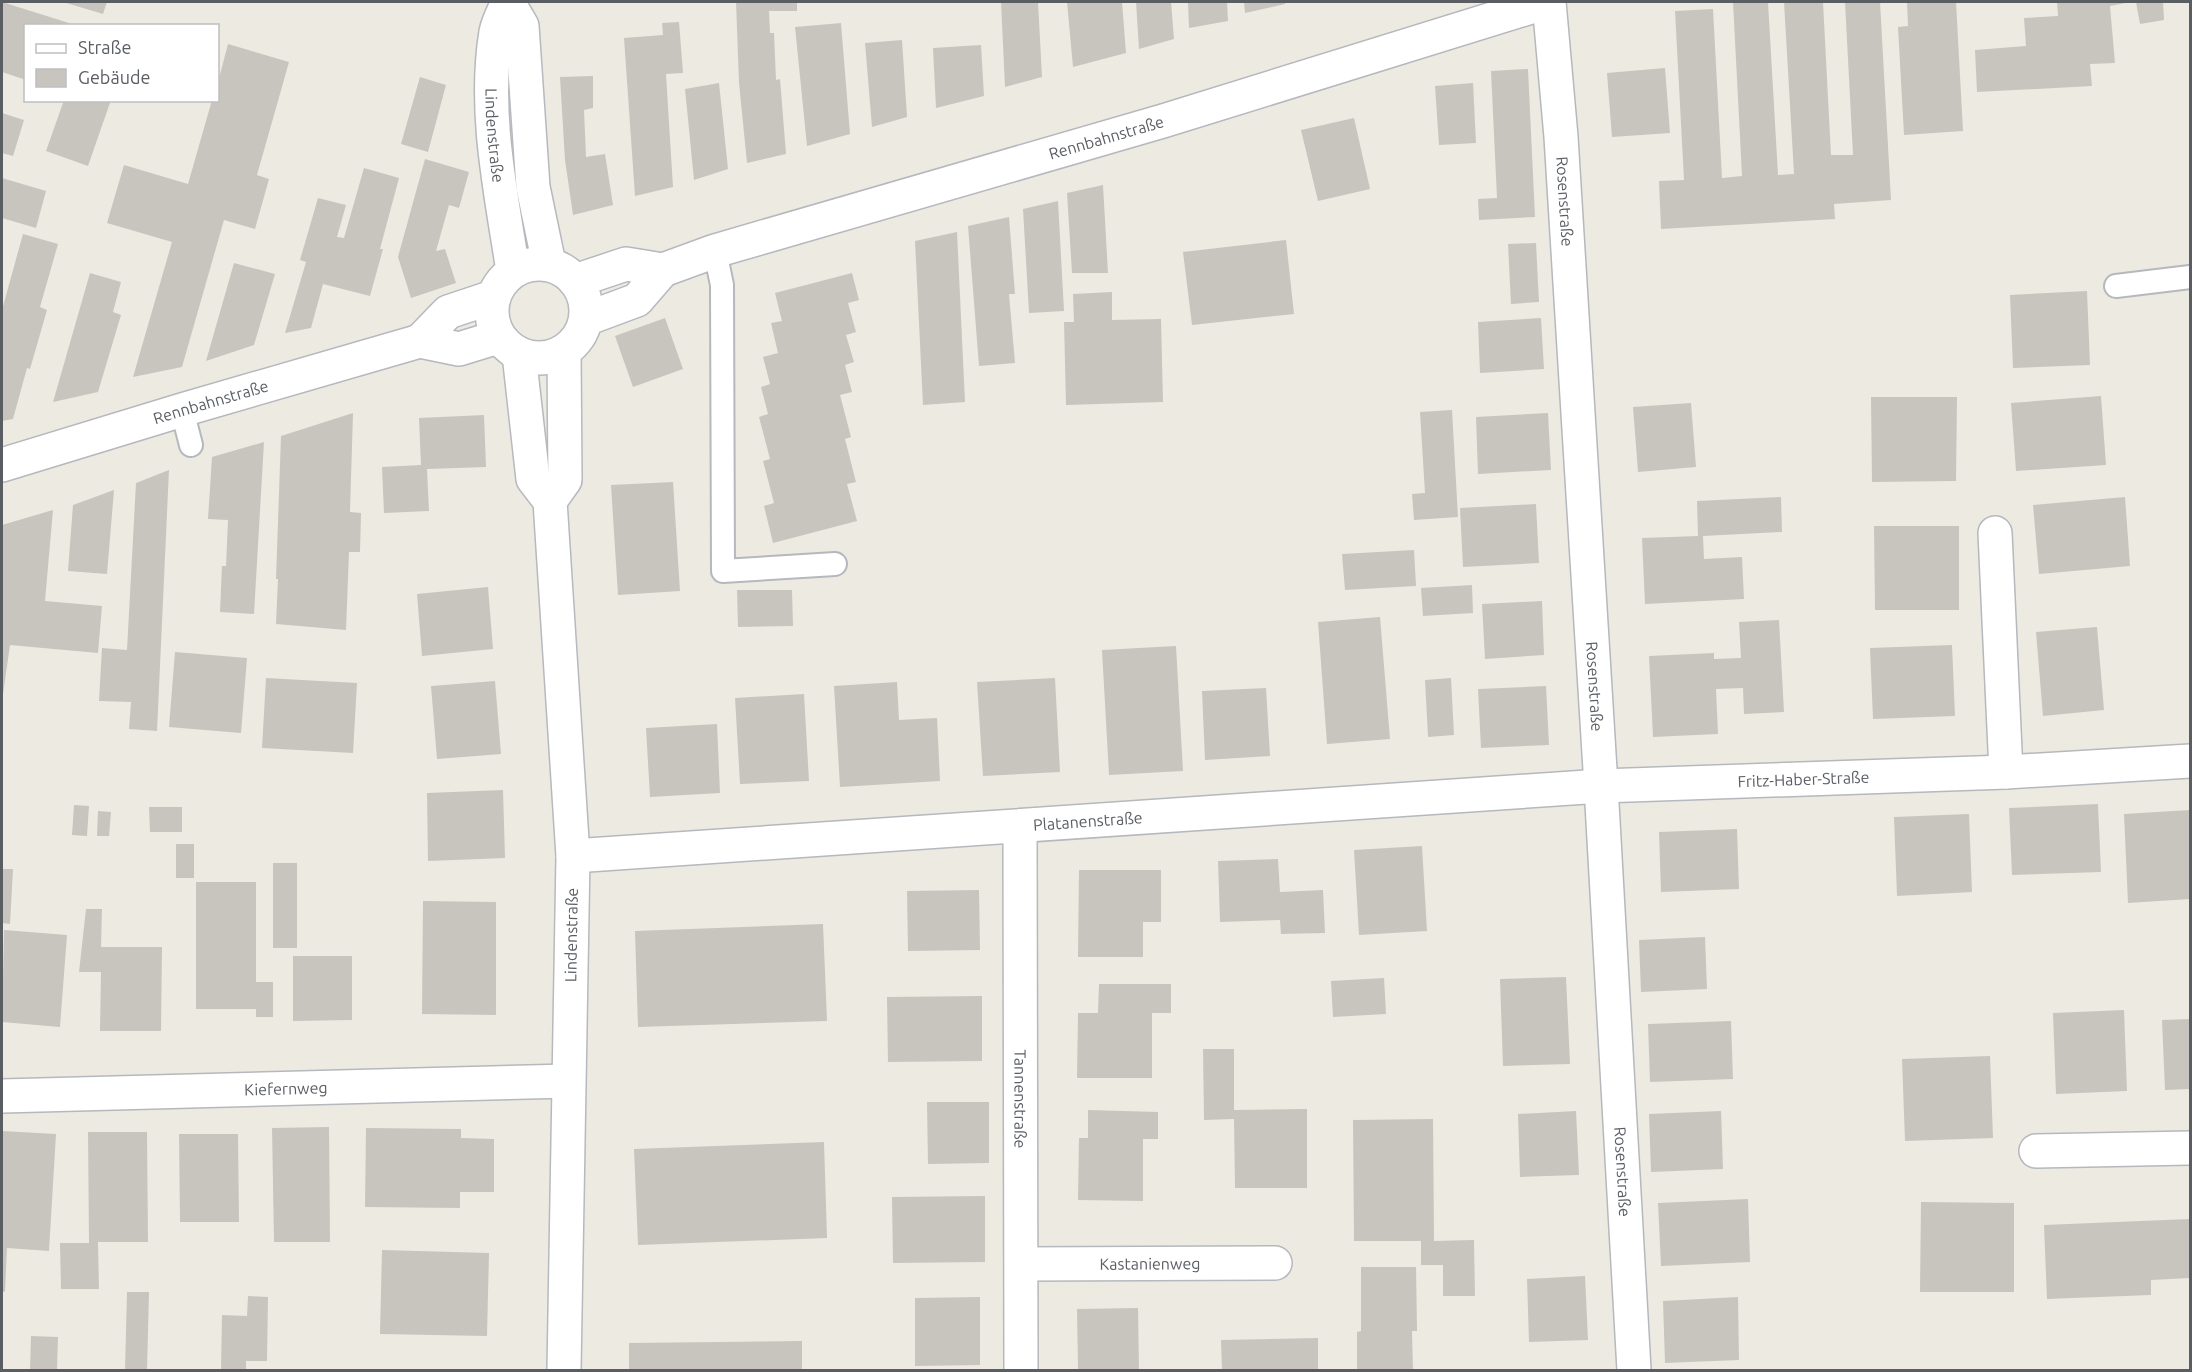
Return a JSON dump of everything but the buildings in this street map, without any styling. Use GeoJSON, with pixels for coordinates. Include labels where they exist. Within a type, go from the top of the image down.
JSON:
{"type":"FeatureCollection","features":[{"type":"Feature","properties":{"kind":"street","name":"Lindenstraße"},"geometry":{"type":"LineString","coordinates":[[508,2],[496,30],[491,95],[499,190],[513,272]]}},
{"type":"Feature","properties":{"kind":"street","name":"Lindenstraße"},"geometry":{"type":"LineString","coordinates":[[508,2],[522,26],[533,187],[562,273],[583,293],[586,319]]}},
{"type":"Feature","properties":{"kind":"street","name":"Rennbahnstraße"},"geometry":{"type":"LineString","coordinates":[[562,273],[626,264],[663,270],[715,251],[1163,121],[1548,2]]}},
{"type":"Feature","properties":{"kind":"street","name":"Rosenstraße"},"geometry":{"type":"LineString","coordinates":[[1548,2],[1561,137],[1634,1371]]}},
{"type":"Feature","properties":{"kind":"street"},"geometry":{"type":"LineString","coordinates":[[562,273],[536,263],[524,266],[501,282],[491,311],[493,326],[509,346],[534,358],[549,358],[564,352],[574,343],[586,319],[638,300],[663,270]]}},
{"type":"Feature","properties":{"kind":"street","name":"Rennbahnstraße"},"geometry":{"type":"LineString","coordinates":[[420,341],[448,312],[494,297]]}},
{"type":"Feature","properties":{"kind":"street","name":"Rennbahnstraße"},"geometry":{"type":"LineString","coordinates":[[2,465],[420,341],[459,349],[509,346]]}},
{"type":"Feature","properties":{"kind":"street"},"geometry":{"type":"LineString","coordinates":[[509,346],[533,479],[550,501],[566,480],[564,352]]}},
{"type":"Feature","properties":{"kind":"street","name":"Lindenstraße"},"geometry":{"type":"LineString","coordinates":[[550,501],[573,856],[564,1371]]}},
{"type":"Feature","properties":{"kind":"street"},"geometry":{"type":"LineString","coordinates":[[1995,532],[2006,771]]}},
{"type":"Feature","properties":{"kind":"street","name":"Fritz-Haber-Straße"},"geometry":{"type":"LineString","coordinates":[[1601,786],[2006,771],[2190,761]]}},
{"type":"Feature","properties":{"kind":"street","name":"Platanenstraße"},"geometry":{"type":"LineString","coordinates":[[573,856],[1601,786]]}},
{"type":"Feature","properties":{"kind":"street","name":"Tannenstraße"},"geometry":{"type":"LineString","coordinates":[[1020,827],[1021,1371]]}},
{"type":"Feature","properties":{"kind":"street","name":"Kiefernweg"},"geometry":{"type":"LineString","coordinates":[[2,1096],[568,1081]]}},
{"type":"Feature","properties":{"kind":"street"},"geometry":{"type":"LineString","coordinates":[[2036,1151],[2190,1148]]}},
{"type":"Feature","properties":{"kind":"street","name":"Kastanienweg"},"geometry":{"type":"LineString","coordinates":[[1022,1264],[1275,1263]]}},
{"type":"Feature","properties":{"kind":"lane"},"geometry":{"type":"LineString","coordinates":[[715,251],[722,285],[723,571],[835,564]]}},
{"type":"Feature","properties":{"kind":"lane"},"geometry":{"type":"LineString","coordinates":[[2116,286],[2190,277]]}},
{"type":"Feature","properties":{"kind":"lane"},"geometry":{"type":"LineString","coordinates":[[182,410],[191,445]]}}]}
